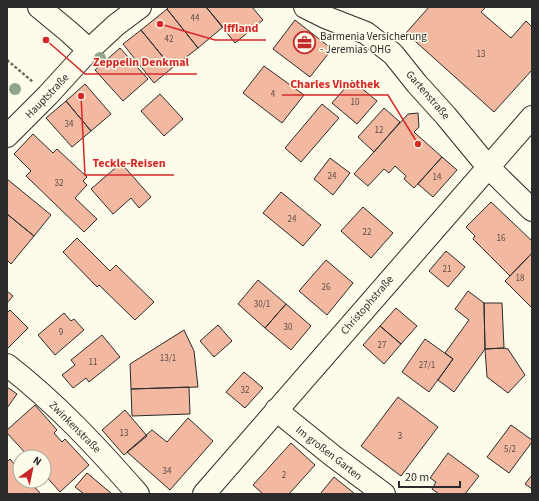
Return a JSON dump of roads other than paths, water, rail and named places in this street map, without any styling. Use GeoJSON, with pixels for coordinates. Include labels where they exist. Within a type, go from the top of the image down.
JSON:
{"type":"FeatureCollection","features":[{"type":"Feature","properties":{"kind":"street"},"geometry":{"type":"LineString","coordinates":[[39,7],[68,30],[89,50]]}},
{"type":"Feature","properties":{"kind":"street","name":"Hauptstraße"},"geometry":{"type":"LineString","coordinates":[[7,136],[48,95],[89,50],[116,25],[140,7]]}},
{"type":"Feature","properties":{"kind":"street","name":"Gartenstraße"},"geometry":{"type":"LineString","coordinates":[[305,7],[325,17],[366,33],[393,54],[488,167],[532,210]]}},
{"type":"Feature","properties":{"kind":"street","name":"Christophstraße"},"geometry":{"type":"LineString","coordinates":[[204,494],[532,117]]}},
{"type":"Feature","properties":{"kind":"street","name":"Zwinkenstraße"},"geometry":{"type":"LineString","coordinates":[[7,365],[56,406],[108,460],[138,494]]}},
{"type":"Feature","properties":{"kind":"street","name":"Im großen Garten"},"geometry":{"type":"LineString","coordinates":[[276,410],[333,456],[384,494]]}},
{"type":"Feature","properties":{"kind":"place","name":"Iffland"},"geometry":{"type":"Point","coordinates":[160,24]}},
{"type":"Feature","properties":{"kind":"place","name":"Zeppelin Denkmal"},"geometry":{"type":"Point","coordinates":[46,40]}},
{"type":"Feature","properties":{"kind":"place","name":"Barmenia Versicherung - Jeremias OHG"},"geometry":{"type":"Point","coordinates":[305,42]}},
{"type":"Feature","properties":{"kind":"place","name":"Teckle-Reisen"},"geometry":{"type":"Point","coordinates":[81,96]}},
{"type":"Feature","properties":{"kind":"place","name":"Charles Vinothek"},"geometry":{"type":"Point","coordinates":[418,144]}}]}
